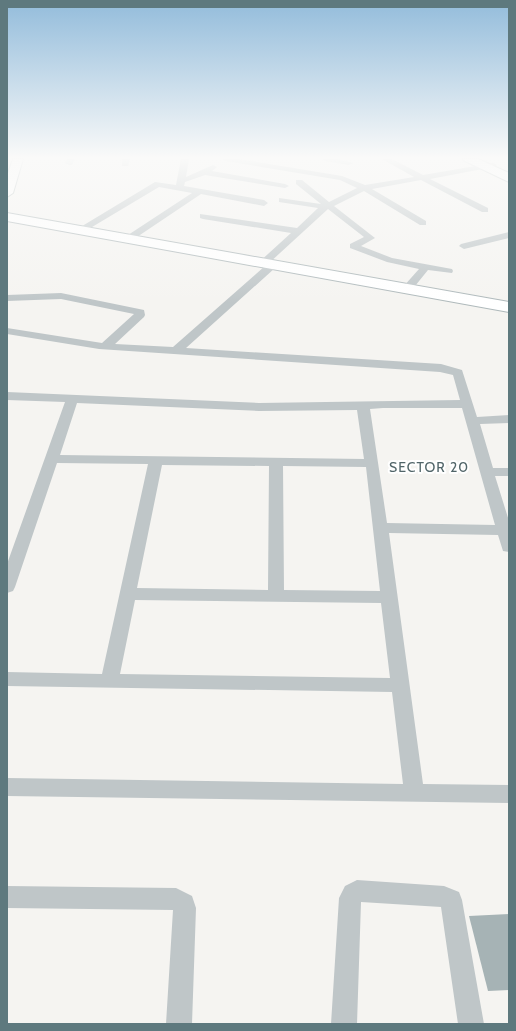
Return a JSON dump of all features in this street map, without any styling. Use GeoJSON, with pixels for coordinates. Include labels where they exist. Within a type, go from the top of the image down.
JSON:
{"type":"FeatureCollection","features":[{"type":"Feature","properties":{"kind":"street"},"geometry":{"type":"LineString","coordinates":[[79,230],[119,207]]}},
{"type":"Feature","properties":{"kind":"street"},"geometry":{"type":"LineString","coordinates":[[128,240],[174,207]]}},
{"type":"Feature","properties":{"kind":"street"},"geometry":{"type":"LineString","coordinates":[[217,218],[234,207]]}},
{"type":"Feature","properties":{"kind":"street"},"geometry":{"type":"LineString","coordinates":[[176,351],[266,265],[299,231],[327,207]]}},
{"type":"Feature","properties":{"kind":"street"},"geometry":{"type":"LineString","coordinates":[[327,207],[370,238],[353,246],[385,259],[425,268],[448,271]]}},
{"type":"Feature","properties":{"kind":"street"},"geometry":{"type":"LineString","coordinates":[[396,207],[423,223]]}},
{"type":"Feature","properties":{"kind":"street"},"geometry":{"type":"LineString","coordinates":[[479,207],[485,210]]}},
{"type":"Feature","properties":{"kind":"street"},"geometry":{"type":"LineString","coordinates":[[203,216],[299,231]]}},
{"type":"Feature","properties":{"kind":"street"},"geometry":{"type":"LineString","coordinates":[[7,217],[266,265],[509,307]]}},
{"type":"Feature","properties":{"kind":"street"},"geometry":{"type":"LineString","coordinates":[[464,246],[509,235]]}},
{"type":"Feature","properties":{"kind":"street"},"geometry":{"type":"LineString","coordinates":[[407,289],[425,268]]}},
{"type":"Feature","properties":{"kind":"street"},"geometry":{"type":"LineString","coordinates":[[7,298],[65,296],[140,312],[140,315],[105,346]]}},
{"type":"Feature","properties":{"kind":"street"},"geometry":{"type":"LineString","coordinates":[[7,305],[53,304],[65,296]]}},
{"type":"Feature","properties":{"kind":"street"},"geometry":{"type":"LineString","coordinates":[[7,331],[105,346],[450,369],[458,373],[509,546]]}},
{"type":"Feature","properties":{"kind":"street"},"geometry":{"type":"LineString","coordinates":[[7,396],[259,407],[363,406],[383,404],[466,404]]}},
{"type":"Feature","properties":{"kind":"street"},"geometry":{"type":"LineString","coordinates":[[7,587],[72,398]]}},
{"type":"Feature","properties":{"kind":"street"},"geometry":{"type":"LineString","coordinates":[[363,406],[372,463],[414,792]]}},
{"type":"Feature","properties":{"kind":"street"},"geometry":{"type":"LineString","coordinates":[[472,421],[509,419]]}},
{"type":"Feature","properties":{"kind":"street"},"geometry":{"type":"LineString","coordinates":[[51,459],[372,463]]}},
{"type":"Feature","properties":{"kind":"street"},"geometry":{"type":"LineString","coordinates":[[110,680],[156,461]]}},
{"type":"Feature","properties":{"kind":"street"},"geometry":{"type":"LineString","coordinates":[[276,462],[276,596]]}},
{"type":"Feature","properties":{"kind":"street"},"geometry":{"type":"LineString","coordinates":[[487,472],[509,472]]}},
{"type":"Feature","properties":{"kind":"street"},"geometry":{"type":"LineString","coordinates":[[380,528],[504,530]]}},
{"type":"Feature","properties":{"kind":"street"},"geometry":{"type":"LineString","coordinates":[[128,594],[389,597]]}},
{"type":"Feature","properties":{"kind":"street"},"geometry":{"type":"LineString","coordinates":[[7,679],[400,685]]}},
{"type":"Feature","properties":{"kind":"street"},"geometry":{"type":"LineString","coordinates":[[7,787],[509,794]]}},
{"type":"Feature","properties":{"kind":"street"},"geometry":{"type":"LineString","coordinates":[[344,1024],[350,898],[353,893],[357,891],[444,897],[451,900],[471,1024]]}},
{"type":"Feature","properties":{"kind":"street"},"geometry":{"type":"LineString","coordinates":[[7,896],[176,899],[181,901],[185,908],[179,1024]]}},
{"type":"Feature","properties":{"kind":"building"},"geometry":{"type":"Polygon","coordinates":[[[509,914],[509,990],[488,991],[469,916],[509,914]]]}},
{"type":"Feature","properties":{"kind":"district","name":"SECTOR 20"},"geometry":{"type":"Point","coordinates":[429,467]}}]}
